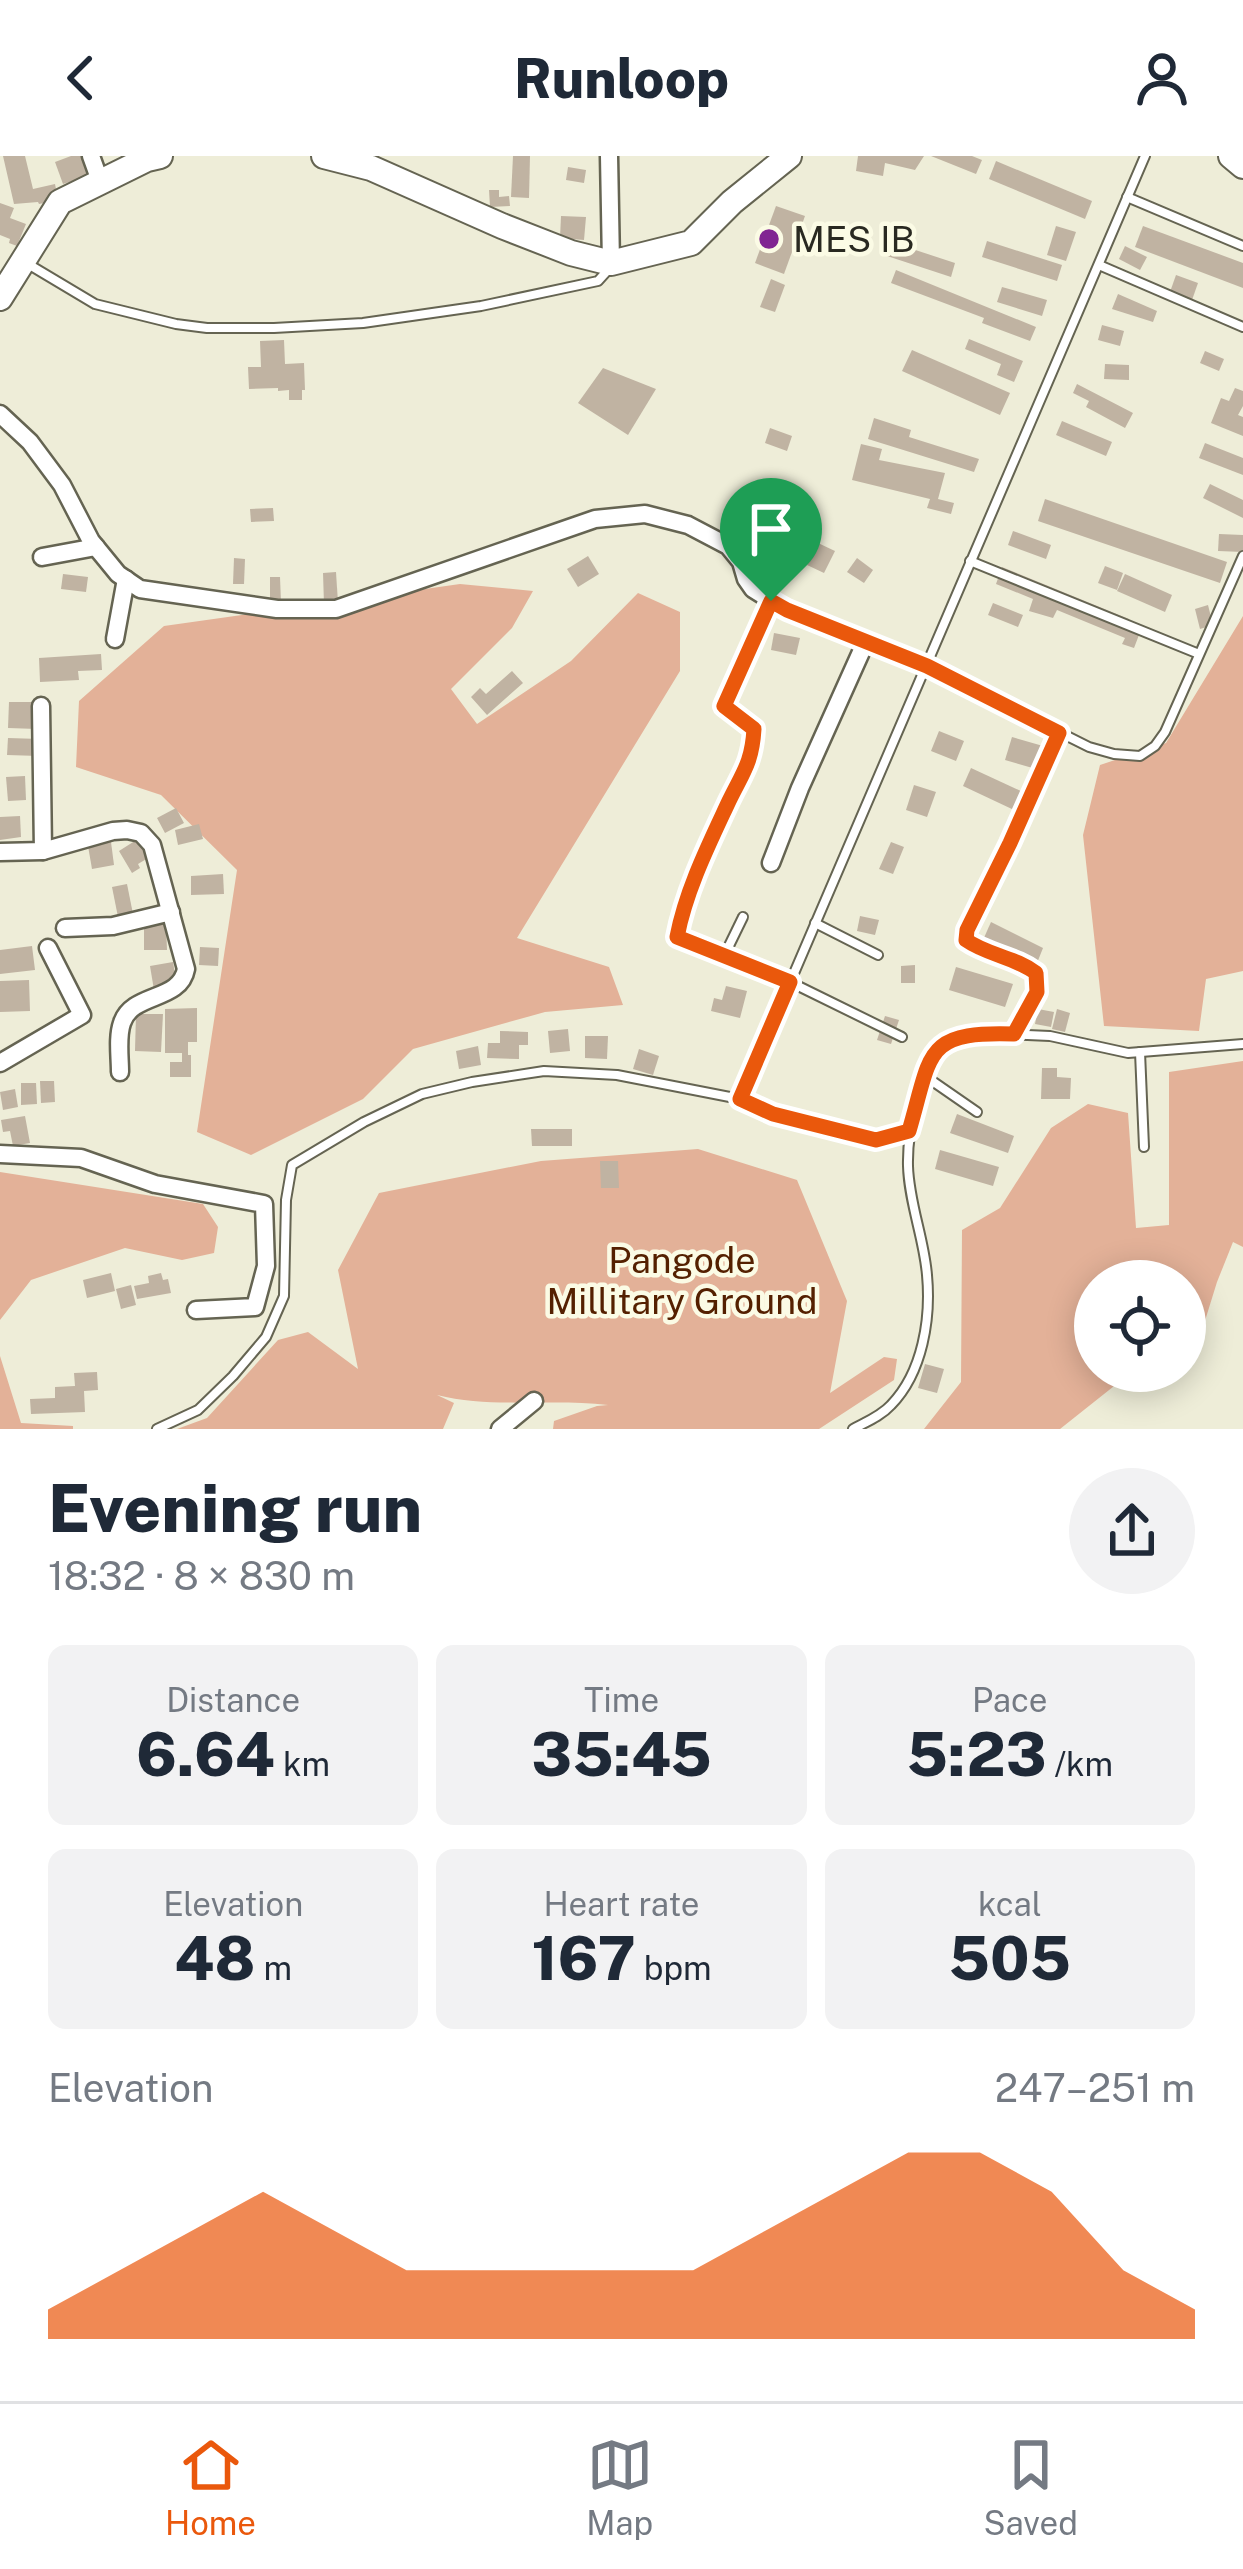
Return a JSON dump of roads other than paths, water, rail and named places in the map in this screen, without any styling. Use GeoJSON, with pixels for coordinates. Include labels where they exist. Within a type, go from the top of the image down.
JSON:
{"type":"FeatureCollection","features":[{"type":"Feature","properties":{"kind":"main road"},"geometry":{"type":"LineString","coordinates":[[0,298],[60,202],[160,156]]}},
{"type":"Feature","properties":{"kind":"main road"},"geometry":{"type":"LineString","coordinates":[[324,156],[371,162],[502,226],[611,263],[691,244],[732,202],[789,156]]}},
{"type":"Feature","properties":{"kind":"main road"},"geometry":{"type":"LineString","coordinates":[[1231,156],[1243,166]]}},
{"type":"Feature","properties":{"kind":"street"},"geometry":{"type":"LineString","coordinates":[[91,156],[100,181]]}},
{"type":"Feature","properties":{"kind":"street"},"geometry":{"type":"LineString","coordinates":[[609,156],[611,263]]}},
{"type":"Feature","properties":{"kind":"street"},"geometry":{"type":"LineString","coordinates":[[0,414],[30,442],[62,485],[96,547],[140,589],[277,609],[336,610],[595,519],[644,514],[688,525],[728,547],[753,589],[787,610],[927,666]]}},
{"type":"Feature","properties":{"kind":"street"},"geometry":{"type":"LineString","coordinates":[[42,557],[96,547]]}},
{"type":"Feature","properties":{"kind":"street"},"geometry":{"type":"LineString","coordinates":[[115,639],[126,579]]}},
{"type":"Feature","properties":{"kind":"street"},"geometry":{"type":"LineString","coordinates":[[771,863],[866,641]]}},
{"type":"Feature","properties":{"kind":"street"},"geometry":{"type":"LineString","coordinates":[[41,706],[43,850]]}},
{"type":"Feature","properties":{"kind":"street"},"geometry":{"type":"LineString","coordinates":[[0,852],[43,850],[128,830],[141,833],[152,845],[186,969],[178,986],[131,1009],[123,1018],[120,1072]]}},
{"type":"Feature","properties":{"kind":"street"},"geometry":{"type":"LineString","coordinates":[[65,928],[113,926],[171,911]]}},
{"type":"Feature","properties":{"kind":"street"},"geometry":{"type":"LineString","coordinates":[[0,1063],[82,1015],[48,948]]}},
{"type":"Feature","properties":{"kind":"street"},"geometry":{"type":"LineString","coordinates":[[0,1154],[82,1158],[155,1184],[264,1204],[266,1265],[256,1306],[196,1310]]}},
{"type":"Feature","properties":{"kind":"street"},"geometry":{"type":"LineString","coordinates":[[500,1429],[534,1401]]}},
{"type":"Feature","properties":{"kind":"lane"},"geometry":{"type":"LineString","coordinates":[[740,1099],[1145,156]]}},
{"type":"Feature","properties":{"kind":"lane"},"geometry":{"type":"LineString","coordinates":[[1127,197],[1243,246]]}},
{"type":"Feature","properties":{"kind":"lane"},"geometry":{"type":"LineString","coordinates":[[24,262],[95,304],[207,328],[363,323],[481,306],[598,281],[611,263]]}},
{"type":"Feature","properties":{"kind":"lane"},"geometry":{"type":"LineString","coordinates":[[1099,265],[1243,327]]}},
{"type":"Feature","properties":{"kind":"lane"},"geometry":{"type":"LineString","coordinates":[[927,666],[1059,733],[1114,754],[1140,756],[1166,732],[1243,557]]}},
{"type":"Feature","properties":{"kind":"lane"},"geometry":{"type":"LineString","coordinates":[[970,561],[1199,654]]}},
{"type":"Feature","properties":{"kind":"lane"},"geometry":{"type":"LineString","coordinates":[[771,601],[724,706],[754,729],[747,772],[698,874],[677,937],[790,982],[902,1036]]}},
{"type":"Feature","properties":{"kind":"lane"},"geometry":{"type":"LineString","coordinates":[[1014,1034],[1037,992],[1036,973],[972,945],[966,940],[967,930],[1059,733]]}},
{"type":"Feature","properties":{"kind":"lane"},"geometry":{"type":"LineString","coordinates":[[724,956],[742,917]]}},
{"type":"Feature","properties":{"kind":"lane"},"geometry":{"type":"LineString","coordinates":[[815,922],[878,955]]}},
{"type":"Feature","properties":{"kind":"lane"},"geometry":{"type":"LineString","coordinates":[[853,1429],[892,1405],[919,1357],[927,1319],[927,1273],[908,1168],[909,1131],[929,1062],[941,1043],[978,1033],[1050,1036],[1116,1052],[1243,1044]]}},
{"type":"Feature","properties":{"kind":"lane"},"geometry":{"type":"LineString","coordinates":[[1140,1052],[1144,1147]]}},
{"type":"Feature","properties":{"kind":"lane"},"geometry":{"type":"LineString","coordinates":[[157,1429],[198,1410],[266,1337],[284,1296],[286,1200],[292,1165],[422,1094],[544,1071],[617,1075],[740,1099],[773,1114],[876,1140],[909,1131]]}},
{"type":"Feature","properties":{"kind":"lane"},"geometry":{"type":"LineString","coordinates":[[925,1076],[977,1112]]}},
{"type":"Feature","properties":{"kind":"place","name":"MES IB"},"geometry":{"type":"Point","coordinates":[769,239]}},
{"type":"Feature","properties":{"kind":"park label","name":"Pangode Millitary Ground"},"geometry":{"type":"Point","coordinates":[682,1280]}}]}
